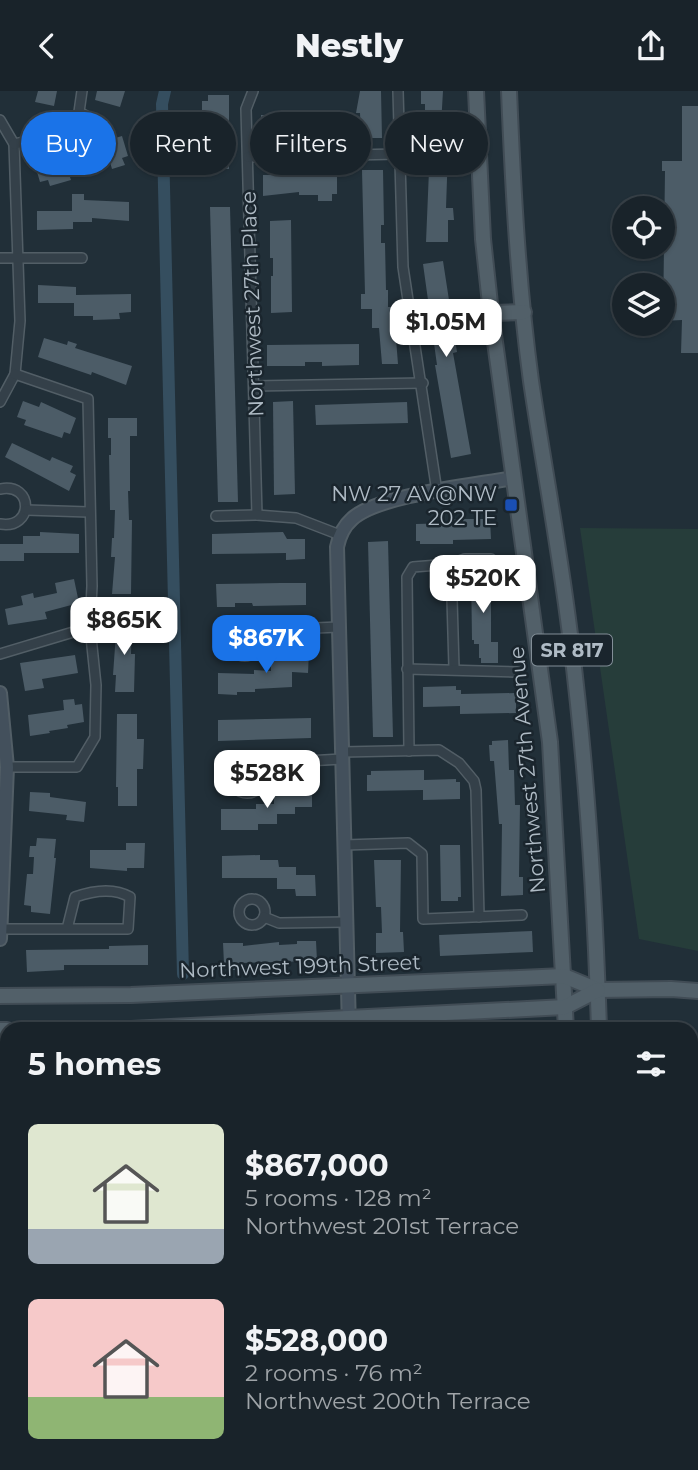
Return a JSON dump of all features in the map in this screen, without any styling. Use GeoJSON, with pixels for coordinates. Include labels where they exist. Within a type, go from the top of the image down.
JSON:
{"type":"FeatureCollection","features":[{"type":"Feature","properties":{"kind":"main road","name":"Northwest 27th Avenue"},"geometry":{"type":"LineString","coordinates":[[476,91],[483,239],[491,313],[550,742],[566,1022]]}},
{"type":"Feature","properties":{"kind":"main road","name":"SR 817"},"geometry":{"type":"LineString","coordinates":[[509,91],[515,216],[531,380],[572,646],[589,832],[600,1022]]}},
{"type":"Feature","properties":{"kind":"main road"},"geometry":{"type":"LineString","coordinates":[[491,313],[524,312]]}},
{"type":"Feature","properties":{"kind":"main road"},"geometry":{"type":"LineString","coordinates":[[538,650],[572,646]]}},
{"type":"Feature","properties":{"kind":"main road","name":"Northwest 199th Street"},"geometry":{"type":"LineString","coordinates":[[0,996],[131,995],[564,976],[598,990],[698,991]]}},
{"type":"Feature","properties":{"kind":"main road","name":"Northwest 199th Street"},"geometry":{"type":"LineString","coordinates":[[374,1022],[565,1007],[598,990]]}},
{"type":"Feature","properties":{"kind":"street"},"geometry":{"type":"LineString","coordinates":[[14,144],[97,122],[79,112],[82,91]]}},
{"type":"Feature","properties":{"kind":"street"},"geometry":{"type":"LineString","coordinates":[[398,91],[398,112]]}},
{"type":"Feature","properties":{"kind":"street","name":"Northwest 27th Place"},"geometry":{"type":"LineString","coordinates":[[252,93],[246,109],[257,515]]}},
{"type":"Feature","properties":{"kind":"street"},"geometry":{"type":"LineString","coordinates":[[0,120],[14,144],[20,321],[15,374],[0,402]]}},
{"type":"Feature","properties":{"kind":"street"},"geometry":{"type":"LineString","coordinates":[[248,157],[385,154]]}},
{"type":"Feature","properties":{"kind":"street"},"geometry":{"type":"LineString","coordinates":[[400,175],[403,267],[437,492]]}},
{"type":"Feature","properties":{"kind":"street"},"geometry":{"type":"LineString","coordinates":[[0,258],[82,258]]}},
{"type":"Feature","properties":{"kind":"street"},"geometry":{"type":"LineString","coordinates":[[7,767],[78,767],[95,737],[96,685],[90,627],[92,586],[88,399],[15,374]]}},
{"type":"Feature","properties":{"kind":"street"},"geometry":{"type":"LineString","coordinates":[[254,386],[422,383]]}},
{"type":"Feature","properties":{"kind":"street"},"geometry":{"type":"LineString","coordinates":[[348,1022],[337,547],[340,535],[352,518],[382,502],[513,478]]}},
{"type":"Feature","properties":{"kind":"street"},"geometry":{"type":"LineString","coordinates":[[0,489],[9,487],[16,490],[22,495],[26,510]]}},
{"type":"Feature","properties":{"kind":"street"},"geometry":{"type":"LineString","coordinates":[[26,510],[89,512]]}},
{"type":"Feature","properties":{"kind":"street"},"geometry":{"type":"LineString","coordinates":[[0,524],[16,523],[26,510]]}},
{"type":"Feature","properties":{"kind":"street"},"geometry":{"type":"LineString","coordinates":[[216,516],[296,518],[340,535]]}},
{"type":"Feature","properties":{"kind":"street"},"geometry":{"type":"LineString","coordinates":[[409,751],[407,577],[413,566],[451,564],[465,559],[491,559]]}},
{"type":"Feature","properties":{"kind":"street"},"geometry":{"type":"LineString","coordinates":[[451,564],[454,669]]}},
{"type":"Feature","properties":{"kind":"street"},"geometry":{"type":"LineString","coordinates":[[0,654],[90,627]]}},
{"type":"Feature","properties":{"kind":"street"},"geometry":{"type":"LineString","coordinates":[[256,636],[268,629],[339,627]]}},
{"type":"Feature","properties":{"kind":"street"},"geometry":{"type":"LineString","coordinates":[[407,669],[517,672]]}},
{"type":"Feature","properties":{"kind":"street"},"geometry":{"type":"LineString","coordinates":[[0,693],[7,767],[0,939]]}},
{"type":"Feature","properties":{"kind":"street"},"geometry":{"type":"LineString","coordinates":[[262,772],[272,763],[409,751],[439,750],[459,763],[474,781],[476,790],[479,917]]}},
{"type":"Feature","properties":{"kind":"street"},"geometry":{"type":"LineString","coordinates":[[344,845],[408,843],[422,854],[423,919],[522,915]]}},
{"type":"Feature","properties":{"kind":"street"},"geometry":{"type":"LineString","coordinates":[[1,929],[67,929],[128,929],[130,897],[120,891],[90,892],[75,897],[67,929]]}},
{"type":"Feature","properties":{"kind":"street"},"geometry":{"type":"LineString","coordinates":[[264,917],[279,923],[346,922]]}},
{"type":"Feature","properties":{"kind":"green space"},"geometry":{"type":"Polygon","coordinates":[[[580,528],[698,529],[698,951],[639,939],[580,528]]]}},
{"type":"Feature","properties":{"kind":"building"},"geometry":{"type":"Polygon","coordinates":[[[38,91],[57,91],[54,106],[35,102],[38,91]]]}},
{"type":"Feature","properties":{"kind":"building"},"geometry":{"type":"Polygon","coordinates":[[[97,91],[125,91],[120,107],[95,100],[97,91]]]}},
{"type":"Feature","properties":{"kind":"building"},"geometry":{"type":"Polygon","coordinates":[[[360,91],[381,91],[382,138],[371,138],[371,112],[356,112],[360,91]]]}},
{"type":"Feature","properties":{"kind":"building"},"geometry":{"type":"Polygon","coordinates":[[[421,91],[443,91],[442,112],[425,112],[425,104],[421,104],[421,91]]]}},
{"type":"Feature","properties":{"kind":"building"},"geometry":{"type":"Polygon","coordinates":[[[208,95],[229,95],[229,112],[202,112],[202,101],[208,101],[208,95]]]}},
{"type":"Feature","properties":{"kind":"building"},"geometry":{"type":"Polygon","coordinates":[[[682,106],[698,106],[698,353],[681,353],[682,320],[675,320],[675,273],[664,273],[664,259],[675,259],[675,196],[665,196],[665,171],[662,171],[662,161],[682,161],[682,106]]]}},
{"type":"Feature","properties":{"kind":"building"},"geometry":{"type":"Polygon","coordinates":[[[122,136],[128,156],[122,158],[125,165],[116,168],[116,138],[122,136]]]}},
{"type":"Feature","properties":{"kind":"building"},"geometry":{"type":"Polygon","coordinates":[[[371,170],[383,170],[384,225],[381,225],[381,243],[385,243],[386,290],[388,307],[391,307],[391,326],[395,326],[398,364],[382,364],[379,328],[372,328],[372,309],[361,309],[361,294],[365,294],[362,175],[371,175],[371,170]]]}},
{"type":"Feature","properties":{"kind":"building"},"geometry":{"type":"Polygon","coordinates":[[[38,175],[69,175],[71,180],[50,186],[48,180],[40,182],[38,175]]]}},
{"type":"Feature","properties":{"kind":"building"},"geometry":{"type":"Polygon","coordinates":[[[263,175],[337,175],[337,194],[332,194],[332,201],[318,201],[318,195],[299,195],[299,192],[263,196],[263,175]]]}},
{"type":"Feature","properties":{"kind":"building"},"geometry":{"type":"Polygon","coordinates":[[[429,175],[447,175],[446,208],[453,208],[454,220],[448,220],[448,242],[426,242],[429,175]]]}},
{"type":"Feature","properties":{"kind":"building"},"geometry":{"type":"Polygon","coordinates":[[[72,194],[84,194],[84,200],[129,202],[129,221],[92,218],[92,222],[73,222],[73,229],[37,230],[37,211],[72,211],[72,194]]]}},
{"type":"Feature","properties":{"kind":"building"},"geometry":{"type":"Polygon","coordinates":[[[210,207],[230,207],[238,502],[218,502],[210,207]]]}},
{"type":"Feature","properties":{"kind":"building"},"geometry":{"type":"Polygon","coordinates":[[[291,220],[292,312],[271,313],[273,258],[270,258],[270,221],[291,220]]]}},
{"type":"Feature","properties":{"kind":"building"},"geometry":{"type":"Polygon","coordinates":[[[443,261],[457,352],[453,353],[471,454],[451,458],[435,365],[423,264],[443,261]]]}},
{"type":"Feature","properties":{"kind":"building"},"geometry":{"type":"Polygon","coordinates":[[[38,285],[76,287],[76,295],[131,294],[131,312],[119,313],[120,319],[93,320],[93,316],[74,316],[74,303],[38,303],[38,285]]]}},
{"type":"Feature","properties":{"kind":"building"},"geometry":{"type":"Polygon","coordinates":[[[44,338],[67,345],[68,341],[77,344],[75,348],[132,366],[126,385],[38,357],[44,338]]]}},
{"type":"Feature","properties":{"kind":"building"},"geometry":{"type":"Polygon","coordinates":[[[359,344],[359,365],[322,366],[322,362],[305,362],[305,366],[267,366],[267,345],[359,344]]]}},
{"type":"Feature","properties":{"kind":"building"},"geometry":{"type":"Polygon","coordinates":[[[23,401],[39,407],[41,402],[76,418],[70,434],[64,432],[62,438],[24,425],[26,420],[17,417],[23,401]]]}},
{"type":"Feature","properties":{"kind":"building"},"geometry":{"type":"Polygon","coordinates":[[[293,401],[295,494],[274,495],[273,402],[293,401]]]}},
{"type":"Feature","properties":{"kind":"building"},"geometry":{"type":"Polygon","coordinates":[[[407,402],[408,423],[316,425],[315,405],[407,402]]]}},
{"type":"Feature","properties":{"kind":"building"},"geometry":{"type":"Polygon","coordinates":[[[108,418],[137,418],[137,436],[130,436],[128,491],[129,520],[132,520],[131,594],[112,594],[115,557],[111,557],[115,510],[110,510],[111,438],[108,438],[108,418]]]}},
{"type":"Feature","properties":{"kind":"building"},"geometry":{"type":"Polygon","coordinates":[[[12,443],[50,461],[52,457],[73,466],[70,472],[76,475],[69,491],[5,457],[12,443]]]}},
{"type":"Feature","properties":{"kind":"building"},"geometry":{"type":"Polygon","coordinates":[[[452,519],[490,519],[491,539],[453,540],[453,544],[420,544],[420,541],[416,541],[416,524],[452,523],[452,519]]]}},
{"type":"Feature","properties":{"kind":"building"},"geometry":{"type":"Polygon","coordinates":[[[40,532],[79,534],[79,553],[24,553],[24,561],[0,561],[0,544],[23,544],[23,536],[40,536],[40,532]]]}},
{"type":"Feature","properties":{"kind":"building"},"geometry":{"type":"Polygon","coordinates":[[[283,532],[287,539],[305,539],[305,559],[286,560],[286,553],[212,554],[212,534],[283,532]]]}},
{"type":"Feature","properties":{"kind":"building"},"geometry":{"type":"Polygon","coordinates":[[[388,541],[393,737],[373,737],[368,542],[388,541]]]}},
{"type":"Feature","properties":{"kind":"building"},"geometry":{"type":"Polygon","coordinates":[[[471,569],[491,569],[491,642],[498,642],[498,663],[481,663],[479,644],[474,644],[472,640],[471,569]]]}},
{"type":"Feature","properties":{"kind":"building"},"geometry":{"type":"Polygon","coordinates":[[[74,579],[79,603],[45,612],[47,619],[8,625],[5,609],[23,605],[21,596],[33,593],[34,598],[57,593],[55,583],[74,579]]]}},
{"type":"Feature","properties":{"kind":"building"},"geometry":{"type":"Polygon","coordinates":[[[306,583],[306,605],[253,606],[252,603],[235,603],[235,607],[217,607],[216,584],[306,583]]]}},
{"type":"Feature","properties":{"kind":"building"},"geometry":{"type":"Polygon","coordinates":[[[117,619],[132,619],[134,692],[115,692],[116,675],[113,675],[117,619]]]}},
{"type":"Feature","properties":{"kind":"building"},"geometry":{"type":"Polygon","coordinates":[[[289,651],[309,651],[308,673],[292,672],[292,687],[255,689],[255,692],[237,692],[237,695],[218,694],[218,673],[254,674],[254,670],[271,671],[271,658],[289,658],[289,651]]]}},
{"type":"Feature","properties":{"kind":"building"},"geometry":{"type":"Polygon","coordinates":[[[75,655],[78,673],[42,679],[44,688],[25,691],[20,663],[75,655]]]}},
{"type":"Feature","properties":{"kind":"building"},"geometry":{"type":"Polygon","coordinates":[[[456,686],[456,690],[461,690],[461,694],[516,693],[516,713],[460,714],[460,706],[423,707],[423,687],[456,686]]]}},
{"type":"Feature","properties":{"kind":"building"},"geometry":{"type":"Polygon","coordinates":[[[74,699],[75,705],[82,704],[84,722],[67,725],[68,728],[49,731],[50,733],[30,736],[28,715],[64,710],[63,700],[74,699]]]}},
{"type":"Feature","properties":{"kind":"building"},"geometry":{"type":"Polygon","coordinates":[[[117,714],[137,714],[137,739],[144,739],[143,769],[137,769],[137,806],[118,806],[117,714]]]}},
{"type":"Feature","properties":{"kind":"building"},"geometry":{"type":"Polygon","coordinates":[[[311,718],[311,738],[218,741],[218,720],[311,718]]]}},
{"type":"Feature","properties":{"kind":"building"},"geometry":{"type":"Polygon","coordinates":[[[508,740],[509,770],[514,770],[515,805],[520,805],[519,877],[523,877],[523,895],[501,896],[502,824],[499,824],[494,761],[490,761],[489,745],[492,745],[492,741],[508,740]]]}},
{"type":"Feature","properties":{"kind":"building"},"geometry":{"type":"Polygon","coordinates":[[[424,770],[424,780],[456,779],[456,782],[460,782],[460,799],[423,800],[423,790],[367,791],[367,775],[371,775],[371,771],[424,770]]]}},
{"type":"Feature","properties":{"kind":"building"},"geometry":{"type":"Polygon","coordinates":[[[293,785],[312,785],[312,807],[295,807],[295,814],[277,814],[277,824],[258,824],[258,830],[221,830],[221,809],[256,809],[256,804],[274,804],[274,793],[293,793],[293,785]]]}},
{"type":"Feature","properties":{"kind":"building"},"geometry":{"type":"Polygon","coordinates":[[[30,792],[50,793],[50,797],[86,802],[84,822],[66,820],[67,815],[29,811],[30,792]]]}},
{"type":"Feature","properties":{"kind":"building"},"geometry":{"type":"Polygon","coordinates":[[[37,838],[56,839],[50,914],[31,912],[31,906],[24,905],[27,874],[33,874],[34,857],[29,857],[30,846],[36,846],[37,838]]]}},
{"type":"Feature","properties":{"kind":"building"},"geometry":{"type":"Polygon","coordinates":[[[126,843],[145,843],[144,868],[127,868],[127,871],[90,868],[90,850],[126,850],[126,843]]]}},
{"type":"Feature","properties":{"kind":"building"},"geometry":{"type":"Polygon","coordinates":[[[440,845],[460,845],[461,897],[458,897],[458,901],[441,901],[440,845]]]}},
{"type":"Feature","properties":{"kind":"building"},"geometry":{"type":"Polygon","coordinates":[[[260,855],[260,860],[278,860],[279,867],[296,867],[296,875],[315,875],[316,896],[296,896],[295,889],[277,889],[277,878],[222,878],[222,856],[260,855]]]}},
{"type":"Feature","properties":{"kind":"building"},"geometry":{"type":"Polygon","coordinates":[[[374,860],[401,860],[400,932],[403,932],[404,952],[376,953],[376,933],[382,933],[381,907],[376,907],[374,860]]]}},
{"type":"Feature","properties":{"kind":"building"},"geometry":{"type":"Polygon","coordinates":[[[532,931],[533,952],[440,956],[439,935],[532,931]]]}},
{"type":"Feature","properties":{"kind":"building"},"geometry":{"type":"Polygon","coordinates":[[[297,941],[316,941],[317,961],[239,963],[239,970],[229,970],[228,964],[224,964],[223,943],[243,943],[243,946],[279,942],[279,945],[297,944],[297,941]]]}},
{"type":"Feature","properties":{"kind":"building"},"geometry":{"type":"Polygon","coordinates":[[[148,945],[148,965],[64,965],[64,970],[27,972],[26,950],[109,949],[109,946],[148,945]]]}},
{"type":"Feature","properties":{"kind":"waterway"},"geometry":{"type":"LineString","coordinates":[[165,91],[162,104],[183,974]]}},
{"type":"Feature","properties":{"kind":"place","name":"NW 27 AV@NW 202 TE"},"geometry":{"type":"Point","coordinates":[511,505]}}]}
